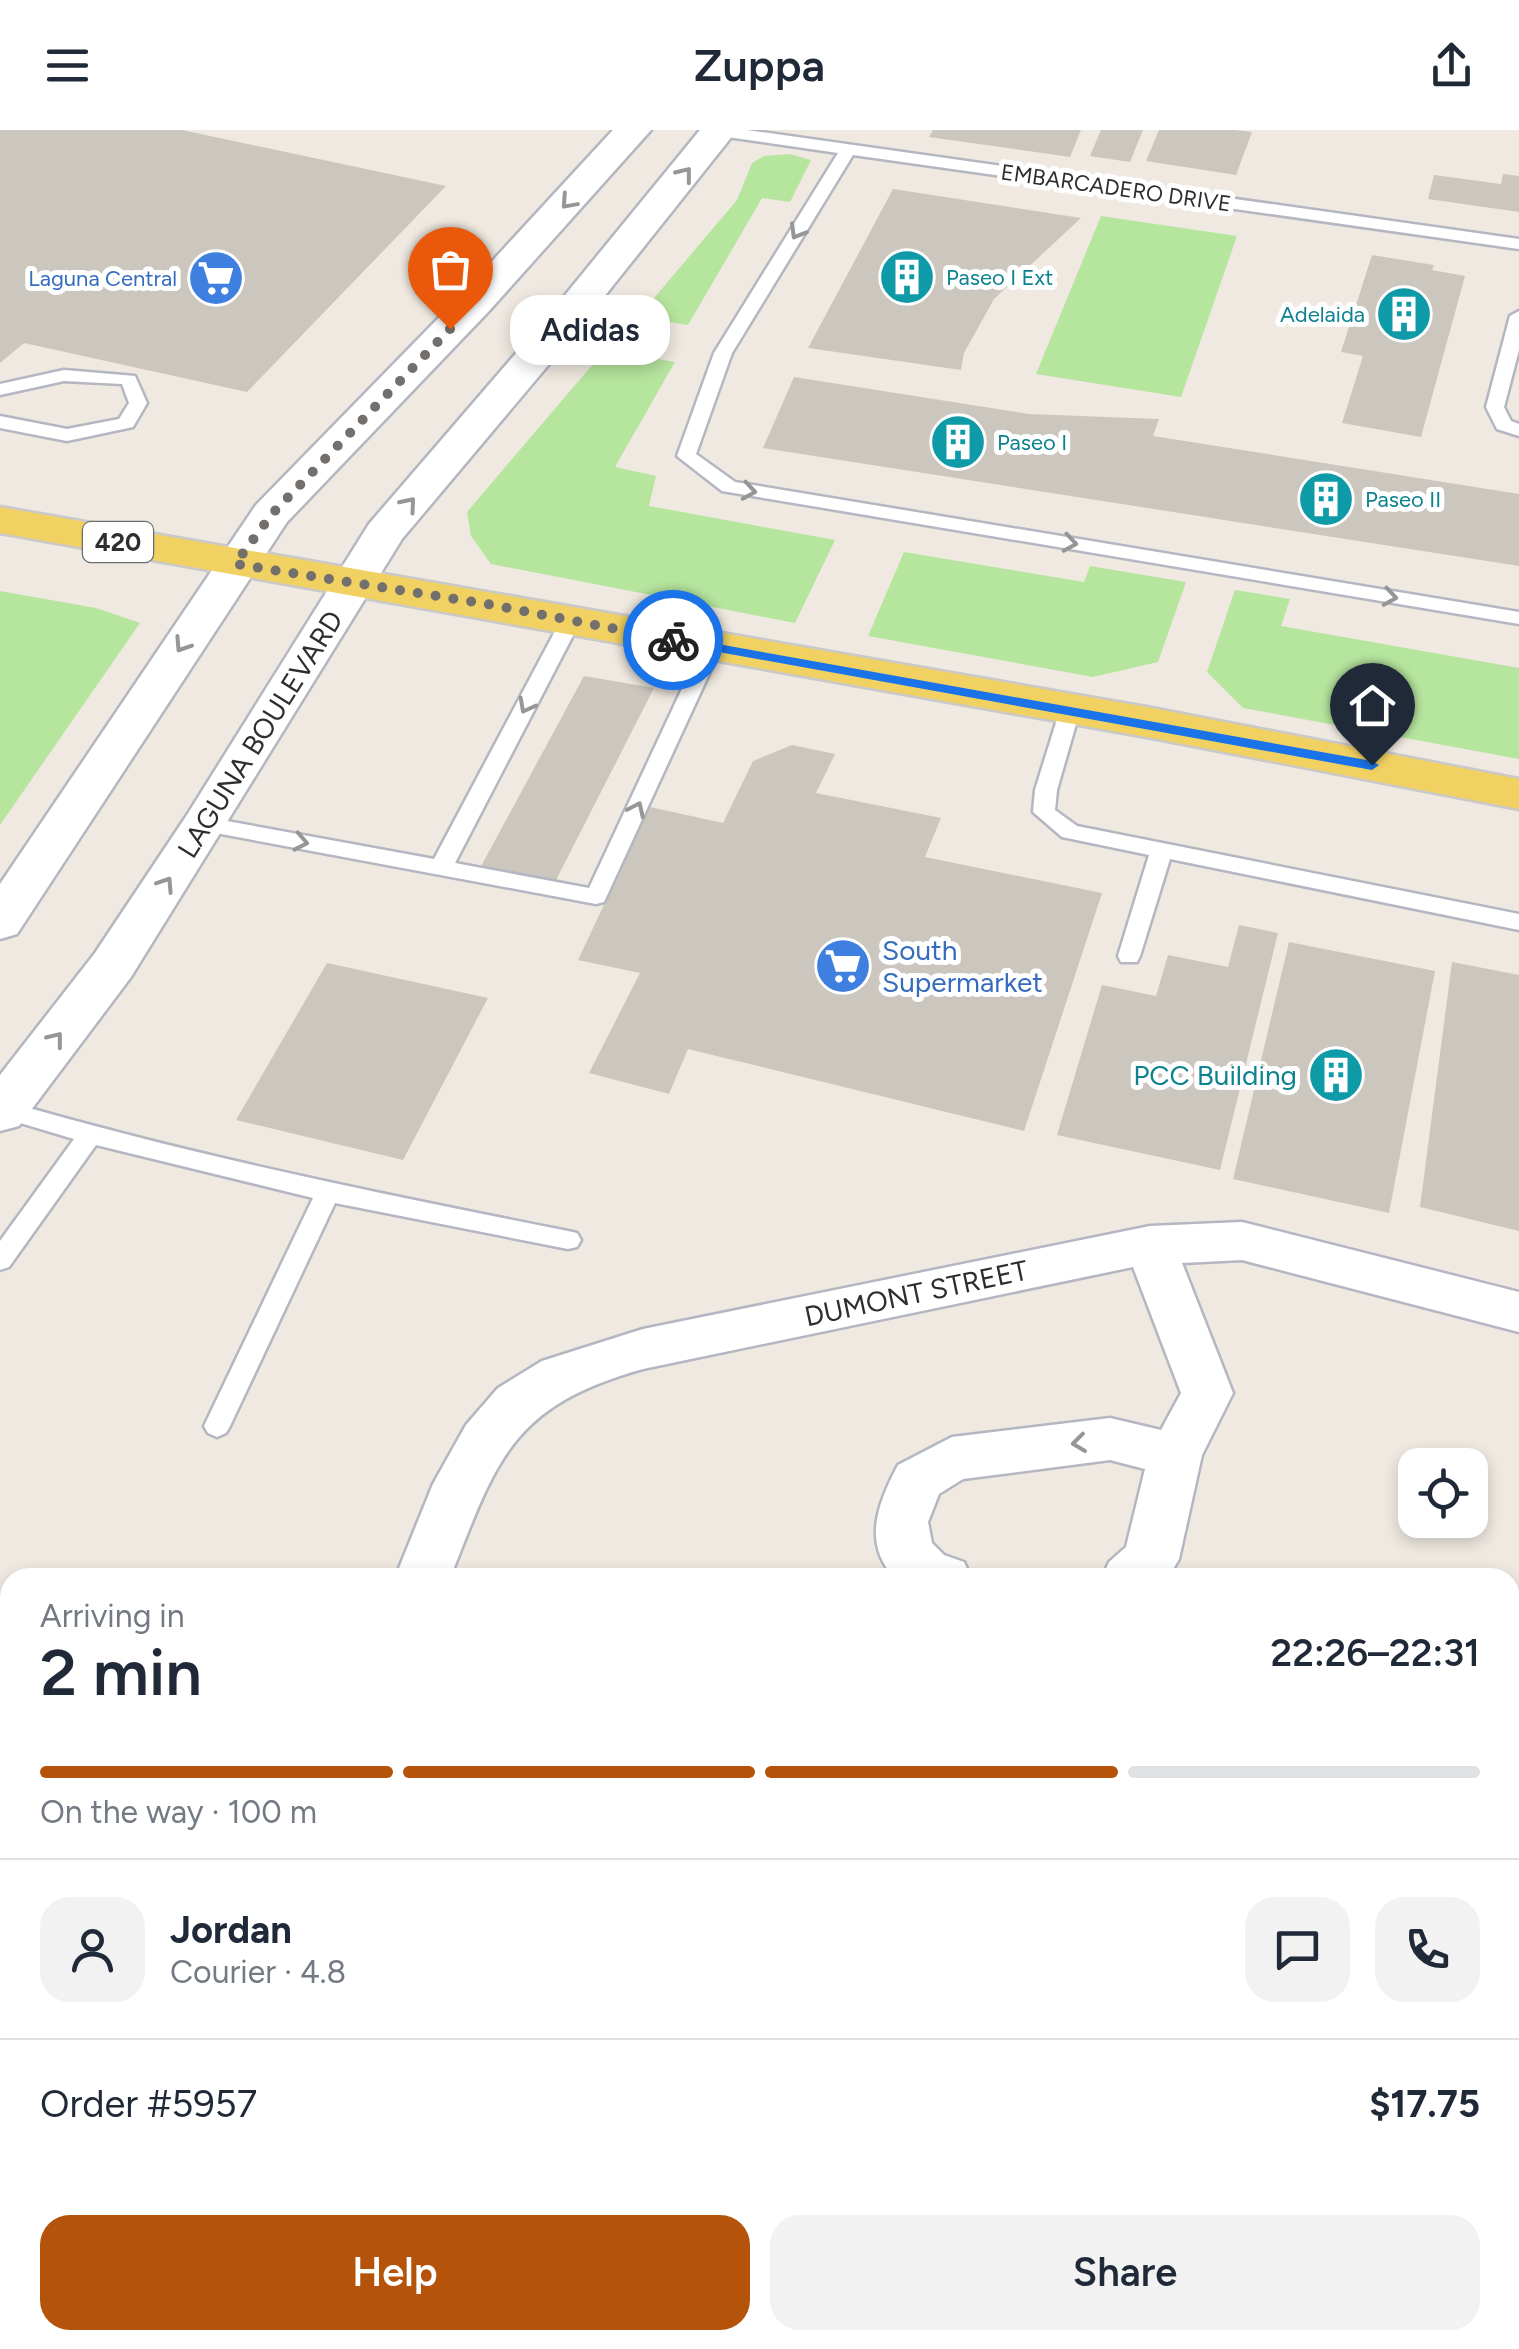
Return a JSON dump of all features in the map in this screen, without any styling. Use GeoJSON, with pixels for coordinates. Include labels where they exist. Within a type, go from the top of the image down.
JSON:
{"type":"FeatureCollection","features":[{"type":"Feature","properties":{"kind":"main road"},"geometry":{"type":"LineString","coordinates":[[0,922],[235,564],[272,514],[634,130]]}},
{"type":"Feature","properties":{"kind":"main road","name":"LAGUNA BOULEVARD"},"geometry":{"type":"LineString","coordinates":[[1,1111],[113,965],[206,824],[384,534],[562,324],[717,130]]}},
{"type":"Feature","properties":{"kind":"main road","name":"420"},"geometry":{"type":"LineString","coordinates":[[0,520],[1519,794]]}},
{"type":"Feature","properties":{"kind":"street","name":"DUMONT STREET"},"geometry":{"type":"LineString","coordinates":[[426,1568],[472,1460],[517,1403],[578,1368],[643,1349],[1150,1246],[1242,1241],[1519,1312]]}},
{"type":"Feature","properties":{"kind":"street"},"geometry":{"type":"LineString","coordinates":[[1141,1568],[1151,1559],[1175,1455],[1207,1393],[1150,1246]]}},
{"type":"Feature","properties":{"kind":"street"},"geometry":{"type":"LineString","coordinates":[[921,1568],[906,1552],[901,1522],[917,1480],[952,1459],[1110,1439],[1175,1455]]}},
{"type":"Feature","properties":{"kind":"lane","name":"EMBARCADERO DRIVE"},"geometry":{"type":"LineString","coordinates":[[717,130],[1519,244]]}},
{"type":"Feature","properties":{"kind":"lane"},"geometry":{"type":"LineString","coordinates":[[848,149],[723,353],[686,456],[729,487],[1519,618]]}},
{"type":"Feature","properties":{"kind":"lane"},"geometry":{"type":"LineString","coordinates":[[1519,316],[1495,406],[1504,426],[1519,430]]}},
{"type":"Feature","properties":{"kind":"lane"},"geometry":{"type":"LineString","coordinates":[[0,390],[20,382],[84,371],[128,380],[138,403],[126,423],[66,436],[0,422]]}},
{"type":"Feature","properties":{"kind":"lane"},"geometry":{"type":"LineString","coordinates":[[441,868],[571,620]]}},
{"type":"Feature","properties":{"kind":"lane"},"geometry":{"type":"LineString","coordinates":[[206,824],[596,897],[711,648]]}},
{"type":"Feature","properties":{"kind":"lane"},"geometry":{"type":"LineString","coordinates":[[1070,710],[1046,790],[1044,812],[1070,832],[1519,922]]}},
{"type":"Feature","properties":{"kind":"lane"},"geometry":{"type":"LineString","coordinates":[[1130,956],[1162,850]]}},
{"type":"Feature","properties":{"kind":"lane"},"geometry":{"type":"LineString","coordinates":[[1,1111],[328,1192],[568,1240]]}},
{"type":"Feature","properties":{"kind":"lane"},"geometry":{"type":"LineString","coordinates":[[0,1260],[90,1136]]}},
{"type":"Feature","properties":{"kind":"lane"},"geometry":{"type":"LineString","coordinates":[[218,1426],[328,1192]]}},
{"type":"Feature","properties":{"kind":"green space"},"geometry":{"type":"Polygon","coordinates":[[[790,154],[811,160],[790,202],[762,198],[688,325],[638,317],[737,200],[752,163],[764,156],[790,154]]]}},
{"type":"Feature","properties":{"kind":"green space"},"geometry":{"type":"Polygon","coordinates":[[[1101,216],[1237,236],[1181,397],[1036,374],[1101,216]]]}},
{"type":"Feature","properties":{"kind":"green space"},"geometry":{"type":"Polygon","coordinates":[[[605,350],[675,362],[615,467],[656,476],[649,506],[835,540],[795,623],[491,564],[471,536],[467,512],[605,350]]]}},
{"type":"Feature","properties":{"kind":"green space"},"geometry":{"type":"Polygon","coordinates":[[[904,552],[1084,582],[1090,566],[1186,582],[1158,662],[1093,677],[868,636],[904,552]]]}},
{"type":"Feature","properties":{"kind":"green space"},"geometry":{"type":"Polygon","coordinates":[[[1235,590],[1290,599],[1281,626],[1519,668],[1519,759],[1243,708],[1207,672],[1235,590]]]}},
{"type":"Feature","properties":{"kind":"green space"},"geometry":{"type":"Polygon","coordinates":[[[0,591],[96,608],[140,623],[0,825],[0,591]]]}},
{"type":"Feature","properties":{"kind":"building"},"geometry":{"type":"Polygon","coordinates":[[[0,130],[182,130],[446,186],[247,392],[24,343],[0,363],[0,130]]]}},
{"type":"Feature","properties":{"kind":"building"},"geometry":{"type":"Polygon","coordinates":[[[933,130],[1081,130],[1070,157],[929,137],[933,130]]]}},
{"type":"Feature","properties":{"kind":"building"},"geometry":{"type":"Polygon","coordinates":[[[1101,130],[1143,130],[1130,162],[1090,156],[1101,130]]]}},
{"type":"Feature","properties":{"kind":"building"},"geometry":{"type":"Polygon","coordinates":[[[1159,130],[1252,132],[1236,175],[1146,161],[1159,130]]]}},
{"type":"Feature","properties":{"kind":"building"},"geometry":{"type":"Polygon","coordinates":[[[1503,174],[1519,176],[1519,212],[1428,199],[1434,175],[1501,184],[1503,174]]]}},
{"type":"Feature","properties":{"kind":"building","name":"Paseo I Ext"},"geometry":{"type":"Polygon","coordinates":[[[893,189],[1081,218],[994,299],[964,353],[961,370],[808,348],[893,189]]]}},
{"type":"Feature","properties":{"kind":"building","name":"Adelaida"},"geometry":{"type":"Polygon","coordinates":[[[1372,255],[1434,265],[1432,270],[1465,276],[1421,437],[1342,423],[1363,356],[1341,352],[1372,255]]]}},
{"type":"Feature","properties":{"kind":"building"},"geometry":{"type":"Polygon","coordinates":[[[794,377],[1029,414],[1159,419],[1153,436],[1519,494],[1519,566],[763,448],[794,377]]]}},
{"type":"Feature","properties":{"kind":"building"},"geometry":{"type":"Polygon","coordinates":[[[584,676],[654,688],[554,884],[479,870],[584,676]]]}},
{"type":"Feature","properties":{"kind":"building","name":"South Supermarket"},"geometry":{"type":"Polygon","coordinates":[[[792,745],[835,754],[816,793],[941,818],[925,857],[1102,893],[1024,1131],[688,1049],[669,1094],[589,1073],[640,973],[578,960],[650,807],[723,823],[753,761],[792,745]]]}},
{"type":"Feature","properties":{"kind":"building"},"geometry":{"type":"Polygon","coordinates":[[[1239,925],[1278,933],[1220,1170],[1057,1135],[1102,985],[1156,996],[1168,955],[1228,967],[1239,925]]]}},
{"type":"Feature","properties":{"kind":"building","name":"PCC Building"},"geometry":{"type":"Polygon","coordinates":[[[1289,942],[1435,971],[1389,1213],[1233,1179],[1289,942]]]}},
{"type":"Feature","properties":{"kind":"building"},"geometry":{"type":"Polygon","coordinates":[[[1452,962],[1519,975],[1519,1231],[1420,1207],[1452,962]]]}},
{"type":"Feature","properties":{"kind":"building"},"geometry":{"type":"Polygon","coordinates":[[[327,963],[488,998],[403,1160],[236,1120],[327,963]]]}},
{"type":"Feature","properties":{"kind":"way so far"},"geometry":{"type":"LineString","coordinates":[[450,329],[272,514],[235,564],[487,604],[673,640]]}},
{"type":"Feature","properties":{"kind":"place","name":"Paseo I Ext"},"geometry":{"type":"Point","coordinates":[907,277]}},
{"type":"Feature","properties":{"kind":"place","name":"Laguna Central"},"geometry":{"type":"Point","coordinates":[216,278]}},
{"type":"Feature","properties":{"kind":"place","name":"Adelaida"},"geometry":{"type":"Point","coordinates":[1404,314]}},
{"type":"Feature","properties":{"kind":"place","name":"Adidas"},"geometry":{"type":"Point","coordinates":[450,329]}},
{"type":"Feature","properties":{"kind":"place","name":"Paseo I"},"geometry":{"type":"Point","coordinates":[958,442]}},
{"type":"Feature","properties":{"kind":"place","name":"Paseo II"},"geometry":{"type":"Point","coordinates":[1326,499]}},
{"type":"Feature","properties":{"kind":"place","name":"South Supermarket"},"geometry":{"type":"Point","coordinates":[843,966]}},
{"type":"Feature","properties":{"kind":"place","name":"PCC Building"},"geometry":{"type":"Point","coordinates":[1336,1075]}},
{"type":"Feature","properties":{"kind":"route"},"geometry":{"type":"LineString","coordinates":[[673,640],[1372,765]]}}]}
